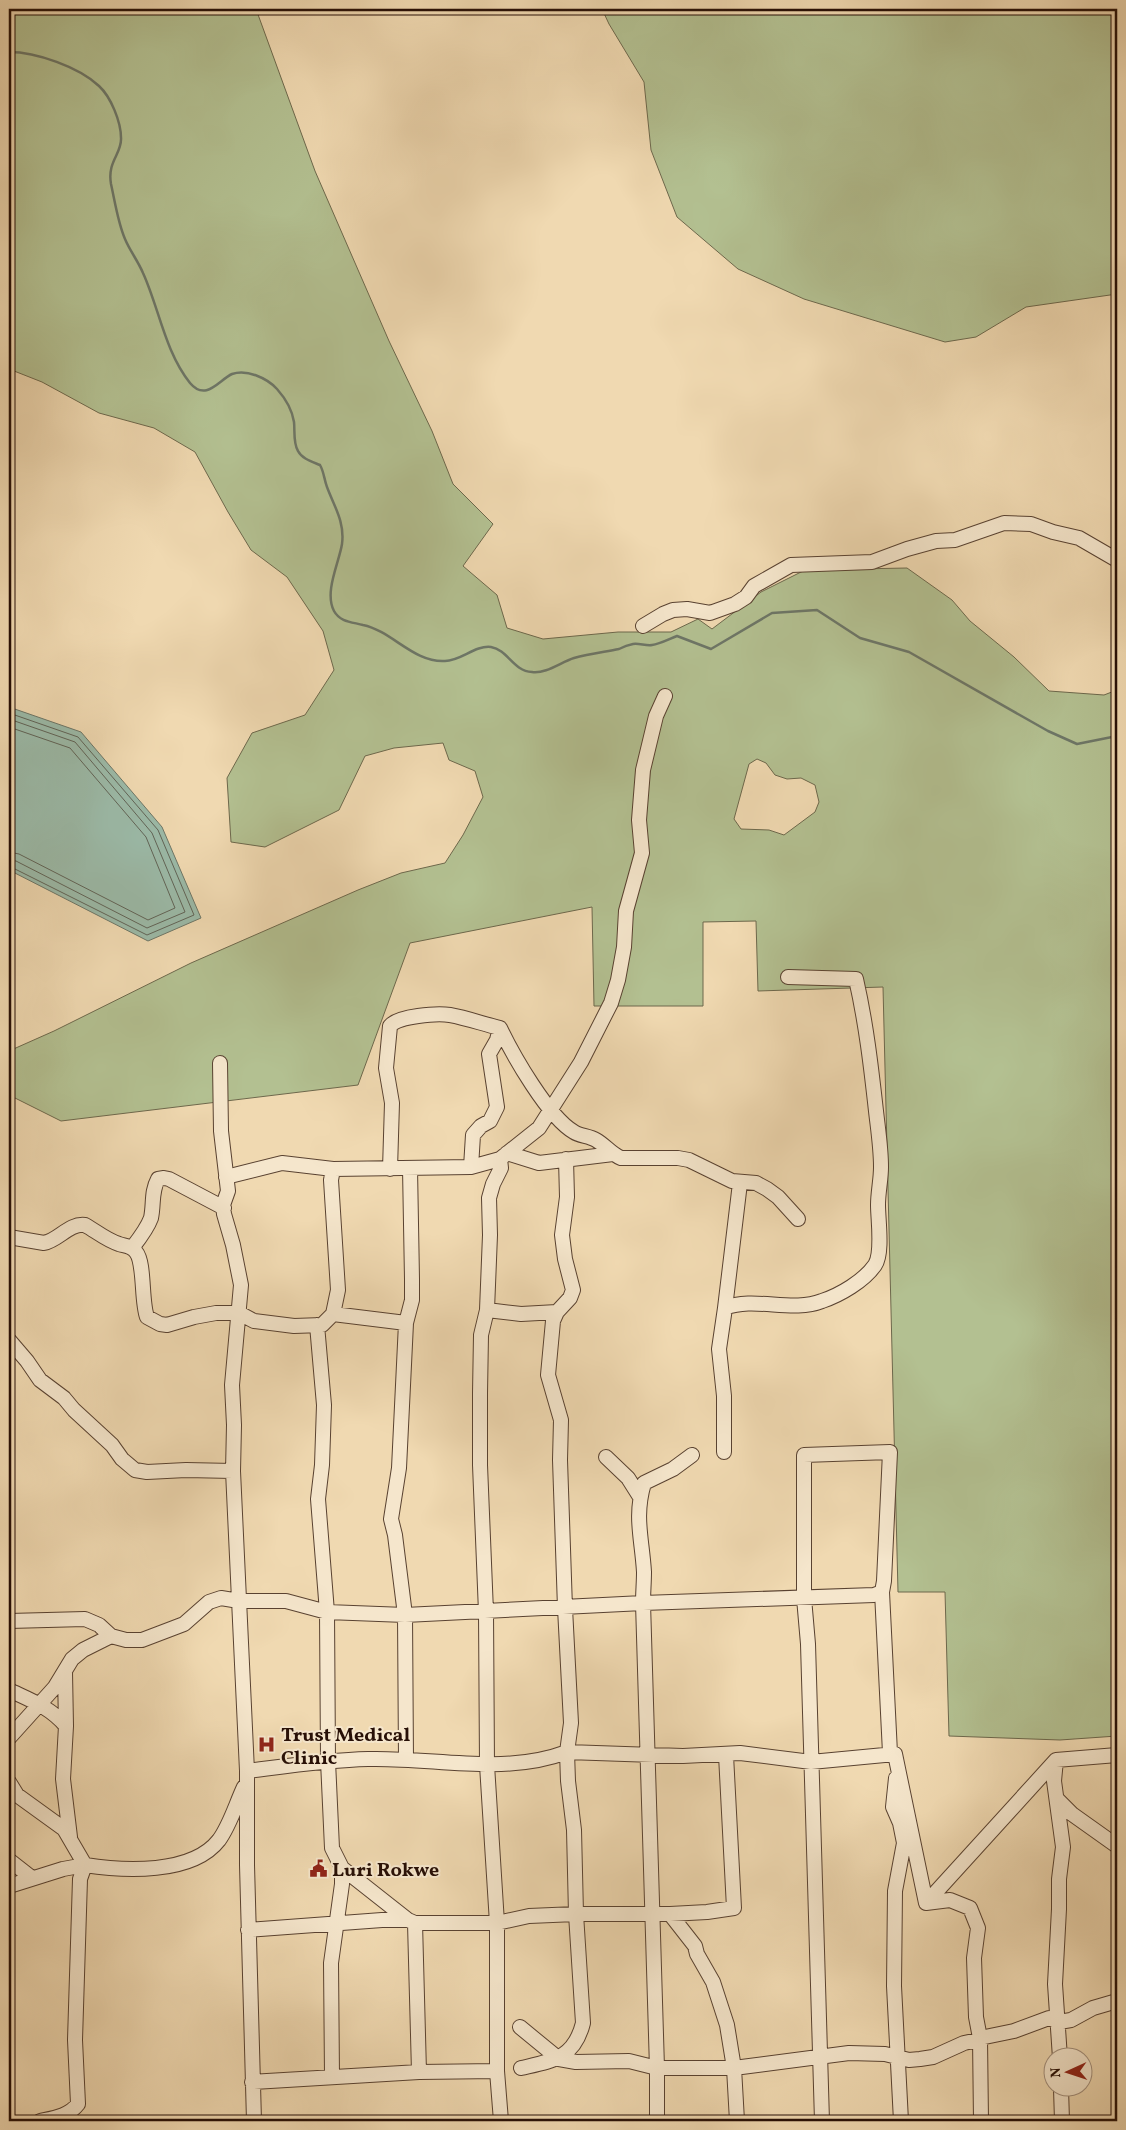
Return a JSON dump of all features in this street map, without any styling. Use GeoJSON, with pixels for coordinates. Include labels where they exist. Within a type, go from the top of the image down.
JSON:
{"type":"FeatureCollection","features":[{"type":"Feature","properties":{"kind":"street"},"geometry":{"type":"LineString","coordinates":[[643,626],[673,610],[687,609],[710,613],[735,604],[746,597],[754,586],[791,564],[872,562],[936,541],[955,540],[1004,523],[1031,524],[1053,532],[1079,538],[1117,560]]}},
{"type":"Feature","properties":{"kind":"street"},"geometry":{"type":"LineString","coordinates":[[226,1176],[282,1163],[333,1169],[471,1166],[503,1156],[539,1128],[552,1111],[582,1062],[611,1003],[618,980],[624,948],[626,911],[642,853],[639,820],[643,770],[656,716],[665,696]]}},
{"type":"Feature","properties":{"kind":"street"},"geometry":{"type":"LineString","coordinates":[[725,1308],[738,1304],[802,1306],[822,1302],[863,1277],[876,1264],[879,1254],[880,1153],[870,1053],[856,979],[788,977]]}},
{"type":"Feature","properties":{"kind":"street"},"geometry":{"type":"LineString","coordinates":[[390,1169],[392,1104],[386,1068],[389,1030],[392,1023],[405,1018],[448,1015],[500,1028]]}},
{"type":"Feature","properties":{"kind":"street"},"geometry":{"type":"LineString","coordinates":[[500,1028],[514,1058],[552,1111],[574,1132],[596,1140],[620,1158],[678,1158],[689,1160],[720,1176],[740,1183],[756,1183],[778,1197],[798,1219]]}},
{"type":"Feature","properties":{"kind":"street"},"geometry":{"type":"LineString","coordinates":[[471,1166],[473,1135],[481,1126],[490,1121],[497,1107],[489,1054],[497,1040],[500,1028]]}},
{"type":"Feature","properties":{"kind":"street"},"geometry":{"type":"LineString","coordinates":[[220,1063],[221,1131],[228,1191],[224,1208],[241,1285],[232,1385],[234,1425],[233,1471],[246,1777],[248,1930],[254,2121]]}},
{"type":"Feature","properties":{"kind":"street"},"geometry":{"type":"LineString","coordinates":[[503,1156],[539,1163],[613,1154]]}},
{"type":"Feature","properties":{"kind":"street"},"geometry":{"type":"LineString","coordinates":[[501,2121],[497,2071],[497,1923],[487,1765],[486,1612],[480,1465],[480,1393],[481,1335],[487,1310],[490,1235],[489,1198],[501,1168],[503,1156]]}},
{"type":"Feature","properties":{"kind":"street"},"geometry":{"type":"LineString","coordinates":[[521,2068],[559,2058],[572,2046],[583,2022],[576,1914],[574,1830],[568,1781],[571,1723],[560,1460],[561,1420],[548,1375],[553,1321],[557,1312],[570,1298],[573,1290],[562,1235],[567,1197],[566,1159]]}},
{"type":"Feature","properties":{"kind":"street"},"geometry":{"type":"LineString","coordinates":[[406,1760],[405,1615],[395,1535],[391,1519],[399,1468],[406,1323],[412,1300],[410,1168]]}},
{"type":"Feature","properties":{"kind":"street"},"geometry":{"type":"LineString","coordinates":[[9,1237],[44,1243],[50,1242],[74,1226],[85,1224],[107,1240],[132,1248],[137,1252],[140,1260],[143,1302],[147,1317],[167,1325],[216,1313],[239,1313],[254,1321],[294,1326],[317,1325],[326,1323],[333,1314],[338,1290],[331,1180],[333,1169]]}},
{"type":"Feature","properties":{"kind":"street"},"geometry":{"type":"LineString","coordinates":[[132,1248],[141,1236],[150,1218],[152,1193],[158,1180],[170,1179],[224,1208]]}},
{"type":"Feature","properties":{"kind":"street"},"geometry":{"type":"LineString","coordinates":[[724,1452],[724,1396],[719,1350],[740,1183]]}},
{"type":"Feature","properties":{"kind":"street"},"geometry":{"type":"LineString","coordinates":[[487,1310],[521,1314],[557,1312]]}},
{"type":"Feature","properties":{"kind":"street"},"geometry":{"type":"LineString","coordinates":[[333,1314],[406,1323]]}},
{"type":"Feature","properties":{"kind":"street"},"geometry":{"type":"LineString","coordinates":[[237,1337],[245,1326],[254,1321]]}},
{"type":"Feature","properties":{"kind":"street"},"geometry":{"type":"LineString","coordinates":[[317,1325],[324,1405],[322,1465],[318,1498],[327,1612],[328,1761],[332,1848],[342,1868],[412,1921]]}},
{"type":"Feature","properties":{"kind":"street"},"geometry":{"type":"LineString","coordinates":[[9,1340],[40,1380],[64,1398],[136,1470],[147,1472],[186,1470],[233,1471]]}},
{"type":"Feature","properties":{"kind":"street"},"geometry":{"type":"LineString","coordinates":[[822,2121],[808,1644],[804,1598],[804,1455],[890,1452],[886,1561],[882,1592],[896,1789],[893,1807],[900,1823],[904,1843],[895,1891],[894,1986],[901,2121]]}},
{"type":"Feature","properties":{"kind":"street"},"geometry":{"type":"LineString","coordinates":[[656,2121],[658,2068],[643,1603],[644,1572],[638,1529],[640,1497],[644,1483],[648,1479],[673,1469],[692,1455]]}},
{"type":"Feature","properties":{"kind":"street"},"geometry":{"type":"LineString","coordinates":[[606,1457],[628,1478],[640,1497]]}},
{"type":"Feature","properties":{"kind":"street"},"geometry":{"type":"LineString","coordinates":[[9,1621],[85,1619],[99,1625],[111,1636],[126,1640],[142,1640],[184,1624],[209,1602],[221,1598],[239,1601],[286,1601],[327,1612],[405,1615],[643,1603],[874,1595],[882,1592]]}},
{"type":"Feature","properties":{"kind":"street"},"geometry":{"type":"LineString","coordinates":[[9,1738],[41,1705],[72,1659],[111,1636]]}},
{"type":"Feature","properties":{"kind":"street"},"geometry":{"type":"LineString","coordinates":[[65,1672],[66,1726],[63,1779],[70,1838]]}},
{"type":"Feature","properties":{"kind":"street"},"geometry":{"type":"LineString","coordinates":[[9,1690],[56,1714],[66,1726]]}},
{"type":"Feature","properties":{"kind":"street"},"geometry":{"type":"LineString","coordinates":[[246,1777],[328,1761],[369,1759],[487,1765],[518,1764],[552,1758],[568,1752],[726,1755],[740,1753],[811,1762],[893,1754]]}},
{"type":"Feature","properties":{"kind":"street"},"geometry":{"type":"LineString","coordinates":[[893,1754],[926,1903]]}},
{"type":"Feature","properties":{"kind":"street"},"geometry":{"type":"LineString","coordinates":[[248,1930],[382,1920],[497,1923],[529,1916],[670,1914],[734,1908],[726,1755]]}},
{"type":"Feature","properties":{"kind":"street"},"geometry":{"type":"LineString","coordinates":[[926,1903],[1056,1760],[1117,1755]]}},
{"type":"Feature","properties":{"kind":"street"},"geometry":{"type":"LineString","coordinates":[[1056,1760],[1054,1781],[1063,1847],[1059,1879],[1055,1984],[1060,2048]]}},
{"type":"Feature","properties":{"kind":"street"},"geometry":{"type":"LineString","coordinates":[[9,1886],[32,1878],[85,1865],[117,1870],[183,1863],[208,1850],[219,1840],[246,1777]]}},
{"type":"Feature","properties":{"kind":"street"},"geometry":{"type":"LineString","coordinates":[[9,1782],[13,1794],[64,1829],[85,1865]]}},
{"type":"Feature","properties":{"kind":"street"},"geometry":{"type":"LineString","coordinates":[[1058,1800],[1072,1814],[1117,1846]]}},
{"type":"Feature","properties":{"kind":"street"},"geometry":{"type":"LineString","coordinates":[[9,1860],[32,1878]]}},
{"type":"Feature","properties":{"kind":"street"},"geometry":{"type":"LineString","coordinates":[[80,2121],[74,2040],[80,1878],[85,1865]]}},
{"type":"Feature","properties":{"kind":"street"},"geometry":{"type":"LineString","coordinates":[[332,2076],[330,1980],[342,1889],[342,1868]]}},
{"type":"Feature","properties":{"kind":"street"},"geometry":{"type":"LineString","coordinates":[[926,1903],[950,1900],[970,1908],[978,1928],[974,1958],[976,2017],[980,2038],[982,2121]]}},
{"type":"Feature","properties":{"kind":"street"},"geometry":{"type":"LineString","coordinates":[[670,1914],[690,1938],[713,1982],[727,2025],[734,2068],[737,2121]]}},
{"type":"Feature","properties":{"kind":"street"},"geometry":{"type":"LineString","coordinates":[[412,1921],[419,2072]]}},
{"type":"Feature","properties":{"kind":"street"},"geometry":{"type":"LineString","coordinates":[[520,2027],[559,2058],[576,2062],[629,2061],[658,2068],[734,2068],[849,2054],[885,2054],[909,2060],[933,2058],[964,2043],[980,2038],[1014,2031],[1048,2018],[1059,2022],[1071,2020],[1093,2008],[1117,2001]]}},
{"type":"Feature","properties":{"kind":"street"},"geometry":{"type":"LineString","coordinates":[[252,2082],[419,2072],[497,2071]]}},
{"type":"Feature","properties":{"kind":"street"},"geometry":{"type":"LineString","coordinates":[[1061,2098],[1062,2121]]}},
{"type":"Feature","properties":{"kind":"street"},"geometry":{"type":"LineString","coordinates":[[40,2121],[62,2116],[73,2111],[78,2104]]}},
{"type":"Feature","properties":{"kind":"green space"},"geometry":{"type":"Polygon","coordinates":[[[9,9],[256,9],[315,171],[389,341],[432,431],[453,484],[493,524],[463,566],[497,595],[507,628],[543,639],[618,632],[671,632],[698,619],[712,629],[761,592],[805,570],[907,568],[952,600],[970,621],[1014,657],[1049,691],[1104,695],[1117,690],[1117,1736],[1060,1740],[949,1736],[945,1592],[898,1592],[883,987],[758,991],[756,921],[703,922],[703,1006],[594,1006],[592,907],[410,943],[358,1085],[61,1121],[9,1095],[9,1051],[54,1031],[191,963],[358,890],[401,873],[445,863],[463,835],[483,797],[475,771],[449,760],[443,743],[394,748],[365,756],[339,810],[265,847],[231,842],[227,778],[252,733],[305,715],[334,670],[323,631],[287,577],[251,550],[195,452],[154,428],[99,413],[42,382],[9,369],[9,9]],[[757,759],[749,764],[734,819],[741,829],[769,830],[784,835],[815,812],[819,802],[815,785],[801,778],[787,779],[775,775],[766,763],[757,759]]]}},
{"type":"Feature","properties":{"kind":"green space"},"geometry":{"type":"Polygon","coordinates":[[[602,9],[1117,9],[1117,294],[1026,307],[976,337],[945,342],[804,299],[738,269],[677,217],[651,150],[644,82],[602,9]]]}},
{"type":"Feature","properties":{"kind":"water"},"geometry":{"type":"Polygon","coordinates":[[[9,707],[81,732],[162,827],[201,918],[148,941],[9,870],[9,707]]]}},
{"type":"Feature","properties":{"kind":"waterway"},"geometry":{"type":"LineString","coordinates":[[9,52],[32,55],[69,67],[99,86],[111,103],[121,132],[121,144],[110,176],[120,226],[149,287],[174,358],[190,383],[196,388],[207,390],[232,374],[250,374],[262,378],[273,385],[288,404],[294,422],[296,448],[305,458],[320,465],[342,528],[342,544],[331,586],[331,603],[334,611],[340,617],[347,621],[374,628],[423,657],[445,661],[457,659],[479,648],[491,647],[502,652],[525,671],[537,672],[548,670],[574,658],[619,649],[633,644],[650,645],[661,643],[677,636],[711,649],[772,613],[817,610],[860,638],[909,652],[1048,731],[1077,744],[1117,736]]}},
{"type":"Feature","properties":{"kind":"place","name":"Trust Medical Clinic"},"geometry":{"type":"Point","coordinates":[267,1745]}},
{"type":"Feature","properties":{"kind":"place","name":"Luri Rokwe"},"geometry":{"type":"Point","coordinates":[318,1869]}}]}
